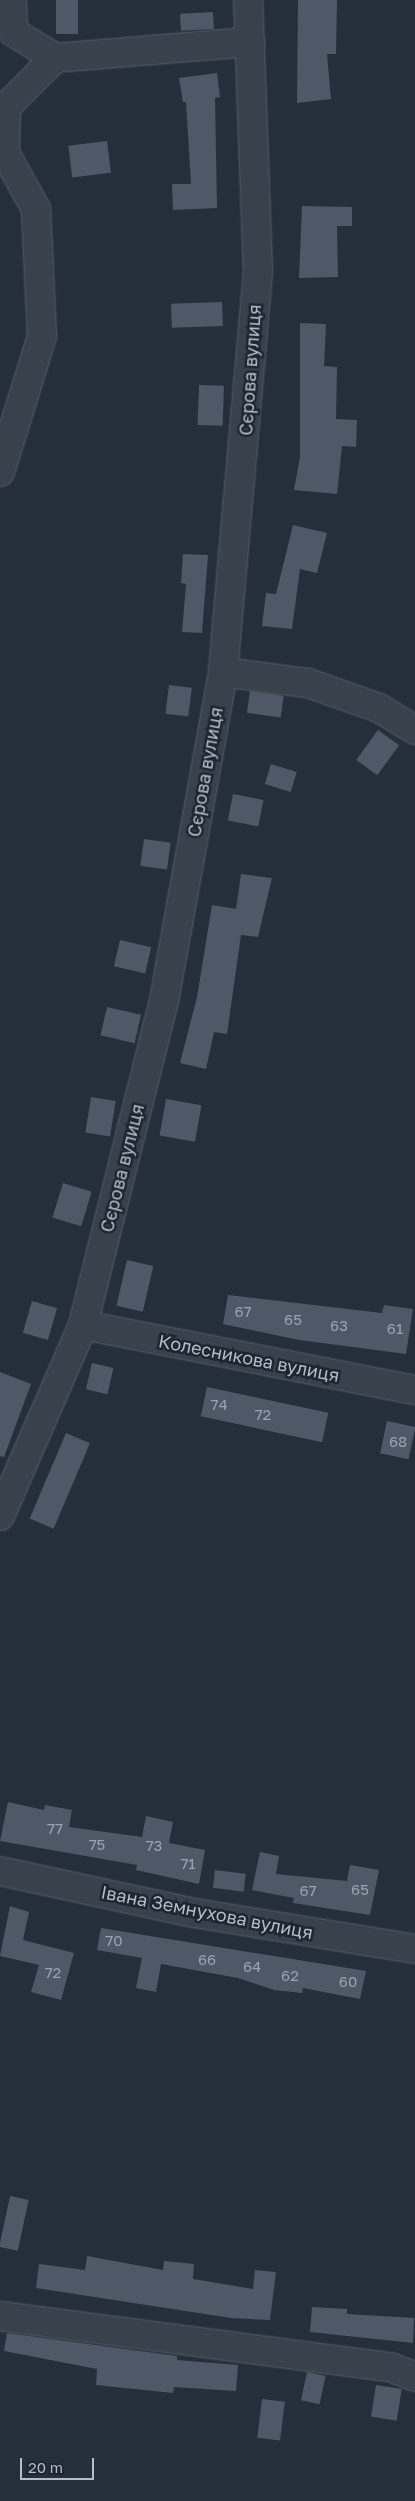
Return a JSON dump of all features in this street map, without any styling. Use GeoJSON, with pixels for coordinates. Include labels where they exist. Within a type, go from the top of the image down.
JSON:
{"type":"FeatureCollection","features":[{"type":"Feature","properties":{"kind":"street"},"geometry":{"type":"LineString","coordinates":[[12,0],[13,32],[55,58],[250,42]]}},
{"type":"Feature","properties":{"kind":"street","name":"Сєрова вулиця"},"geometry":{"type":"LineString","coordinates":[[0,1516],[83,1325],[164,1002],[223,672],[230,628],[258,271],[248,0]]}},
{"type":"Feature","properties":{"kind":"street"},"geometry":{"type":"LineString","coordinates":[[0,472],[42,336],[36,209],[6,153],[6,107],[55,58]]}},
{"type":"Feature","properties":{"kind":"street"},"geometry":{"type":"LineString","coordinates":[[223,672],[308,683],[379,708],[415,730]]}},
{"type":"Feature","properties":{"kind":"street","name":"Колесникова вулиця"},"geometry":{"type":"LineString","coordinates":[[83,1325],[415,1390]]}},
{"type":"Feature","properties":{"kind":"street","name":"Івана Земнухова вулиця"},"geometry":{"type":"LineString","coordinates":[[0,1871],[195,1913],[415,1949]]}},
{"type":"Feature","properties":{"kind":"street"},"geometry":{"type":"LineString","coordinates":[[0,2316],[393,2368],[415,2377]]}},
{"type":"Feature","properties":{"kind":"building"},"geometry":{"type":"Polygon","coordinates":[[[56,0],[78,0],[78,34],[56,34],[56,0]]]}},
{"type":"Feature","properties":{"kind":"building"},"geometry":{"type":"Polygon","coordinates":[[[298,0],[337,0],[336,54],[327,54],[331,99],[297,103],[298,0]]]}},
{"type":"Feature","properties":{"kind":"building"},"geometry":{"type":"Polygon","coordinates":[[[213,12],[214,29],[181,31],[180,14],[213,12]]]}},
{"type":"Feature","properties":{"kind":"building"},"geometry":{"type":"Polygon","coordinates":[[[217,73],[220,97],[215,98],[217,208],[173,210],[172,184],[191,184],[186,102],[183,102],[179,78],[217,73]]]}},
{"type":"Feature","properties":{"kind":"building"},"geometry":{"type":"Polygon","coordinates":[[[107,141],[111,173],[72,178],[68,146],[107,141]]]}},
{"type":"Feature","properties":{"kind":"building"},"geometry":{"type":"Polygon","coordinates":[[[302,206],[352,207],[352,226],[337,226],[338,277],[299,278],[302,206]]]}},
{"type":"Feature","properties":{"kind":"building"},"geometry":{"type":"Polygon","coordinates":[[[222,302],[223,326],[172,328],[171,304],[222,302]]]}},
{"type":"Feature","properties":{"kind":"building"},"geometry":{"type":"Polygon","coordinates":[[[300,323],[326,324],[324,366],[337,367],[336,419],[357,420],[356,447],[342,446],[337,494],[294,490],[300,457],[300,323]]]}},
{"type":"Feature","properties":{"kind":"building"},"geometry":{"type":"Polygon","coordinates":[[[199,385],[224,386],[223,426],[198,425],[199,385]]]}},
{"type":"Feature","properties":{"kind":"building"},"geometry":{"type":"Polygon","coordinates":[[[293,525],[327,533],[317,573],[300,569],[292,629],[262,626],[266,593],[276,594],[293,525]]]}},
{"type":"Feature","properties":{"kind":"building"},"geometry":{"type":"Polygon","coordinates":[[[183,554],[208,555],[202,633],[182,632],[186,584],[181,583],[183,554]]]}},
{"type":"Feature","properties":{"kind":"building"},"geometry":{"type":"Polygon","coordinates":[[[169,685],[192,688],[188,717],[165,714],[169,685]]]}},
{"type":"Feature","properties":{"kind":"building"},"geometry":{"type":"Polygon","coordinates":[[[250,691],[284,696],[281,718],[247,713],[250,691]]]}},
{"type":"Feature","properties":{"kind":"building"},"geometry":{"type":"Polygon","coordinates":[[[378,730],[399,745],[377,775],[356,760],[378,730]]]}},
{"type":"Feature","properties":{"kind":"building"},"geometry":{"type":"Polygon","coordinates":[[[271,764],[297,772],[291,792],[265,784],[271,764]]]}},
{"type":"Feature","properties":{"kind":"building"},"geometry":{"type":"Polygon","coordinates":[[[233,794],[263,800],[258,826],[228,821],[233,794]]]}},
{"type":"Feature","properties":{"kind":"building"},"geometry":{"type":"Polygon","coordinates":[[[144,839],[171,843],[167,869],[140,866],[144,839]]]}},
{"type":"Feature","properties":{"kind":"building"},"geometry":{"type":"Polygon","coordinates":[[[241,874],[272,878],[258,937],[241,935],[227,1034],[214,1032],[206,1069],[180,1063],[197,997],[212,905],[236,909],[241,874]]]}},
{"type":"Feature","properties":{"kind":"building"},"geometry":{"type":"Polygon","coordinates":[[[120,940],[151,947],[145,974],[114,966],[120,940]]]}},
{"type":"Feature","properties":{"kind":"building"},"geometry":{"type":"Polygon","coordinates":[[[107,1007],[141,1015],[135,1043],[100,1035],[107,1007]]]}},
{"type":"Feature","properties":{"kind":"building"},"geometry":{"type":"Polygon","coordinates":[[[91,1097],[116,1101],[110,1136],[85,1133],[91,1097]]]}},
{"type":"Feature","properties":{"kind":"building"},"geometry":{"type":"Polygon","coordinates":[[[166,1099],[201,1105],[195,1142],[160,1135],[166,1099]]]}},
{"type":"Feature","properties":{"kind":"building"},"geometry":{"type":"Polygon","coordinates":[[[63,1183],[92,1192],[81,1226],[52,1217],[63,1183]]]}},
{"type":"Feature","properties":{"kind":"building"},"geometry":{"type":"Polygon","coordinates":[[[127,1260],[153,1266],[143,1312],[116,1306],[127,1260]]]}},
{"type":"Feature","properties":{"kind":"building"},"geometry":{"type":"Polygon","coordinates":[[[228,1295],[382,1313],[384,1305],[413,1309],[406,1354],[299,1340],[223,1324],[228,1295]]]}},
{"type":"Feature","properties":{"kind":"building"},"geometry":{"type":"Polygon","coordinates":[[[32,1301],[57,1308],[48,1340],[23,1333],[32,1301]]]}},
{"type":"Feature","properties":{"kind":"building"},"geometry":{"type":"Polygon","coordinates":[[[92,1363],[113,1368],[107,1394],[86,1389],[92,1363]]]}},
{"type":"Feature","properties":{"kind":"building"},"geometry":{"type":"Polygon","coordinates":[[[0,1372],[31,1384],[4,1457],[0,1456],[0,1372]]]}},
{"type":"Feature","properties":{"kind":"building"},"geometry":{"type":"Polygon","coordinates":[[[207,1387],[328,1413],[322,1442],[201,1416],[207,1387]]]}},
{"type":"Feature","properties":{"kind":"building"},"geometry":{"type":"Polygon","coordinates":[[[387,1421],[415,1427],[409,1459],[380,1453],[387,1421]]]}},
{"type":"Feature","properties":{"kind":"building"},"geometry":{"type":"Polygon","coordinates":[[[66,1433],[90,1443],[54,1529],[30,1519],[66,1433]]]}},
{"type":"Feature","properties":{"kind":"building"},"geometry":{"type":"Polygon","coordinates":[[[8,1802],[44,1810],[45,1805],[72,1810],[69,1827],[142,1837],[146,1816],[173,1822],[169,1843],[205,1850],[199,1884],[136,1870],[137,1865],[0,1841],[8,1802]]]}},
{"type":"Feature","properties":{"kind":"building"},"geometry":{"type":"Polygon","coordinates":[[[260,1852],[279,1856],[276,1874],[347,1881],[350,1865],[379,1870],[370,1915],[293,1903],[294,1898],[252,1890],[260,1852]]]}},
{"type":"Feature","properties":{"kind":"building"},"geometry":{"type":"Polygon","coordinates":[[[215,1870],[246,1874],[244,1892],[213,1888],[215,1870]]]}},
{"type":"Feature","properties":{"kind":"building"},"geometry":{"type":"Polygon","coordinates":[[[10,1906],[29,1912],[23,1940],[74,1953],[61,2000],[31,1992],[39,1965],[0,1956],[10,1906]]]}},
{"type":"Feature","properties":{"kind":"building"},"geometry":{"type":"Polygon","coordinates":[[[101,1928],[366,1971],[360,1999],[303,1988],[302,1993],[274,1990],[238,1978],[161,1964],[156,1992],[136,1988],[142,1958],[97,1950],[101,1928]]]}},
{"type":"Feature","properties":{"kind":"building"},"geometry":{"type":"Polygon","coordinates":[[[10,2196],[29,2200],[18,2251],[0,2247],[10,2196]]]}},
{"type":"Feature","properties":{"kind":"building"},"geometry":{"type":"Polygon","coordinates":[[[87,2256],[163,2270],[164,2261],[194,2264],[193,2279],[253,2289],[255,2270],[276,2272],[270,2320],[231,2318],[36,2288],[39,2264],[85,2270],[87,2256]]]}},
{"type":"Feature","properties":{"kind":"building"},"geometry":{"type":"Polygon","coordinates":[[[312,2307],[347,2309],[347,2314],[414,2318],[413,2343],[310,2332],[312,2307]]]}},
{"type":"Feature","properties":{"kind":"building"},"geometry":{"type":"Polygon","coordinates":[[[7,2333],[177,2356],[177,2360],[238,2365],[236,2391],[174,2387],[173,2393],[96,2385],[97,2369],[4,2351],[7,2333]]]}},
{"type":"Feature","properties":{"kind":"building"},"geometry":{"type":"Polygon","coordinates":[[[307,2372],[326,2376],[320,2404],[301,2400],[307,2372]]]}},
{"type":"Feature","properties":{"kind":"building"},"geometry":{"type":"Polygon","coordinates":[[[376,2385],[402,2389],[397,2421],[371,2417],[376,2385]]]}},
{"type":"Feature","properties":{"kind":"building"},"geometry":{"type":"Polygon","coordinates":[[[262,2399],[285,2402],[280,2441],[257,2438],[262,2399]]]}}]}
